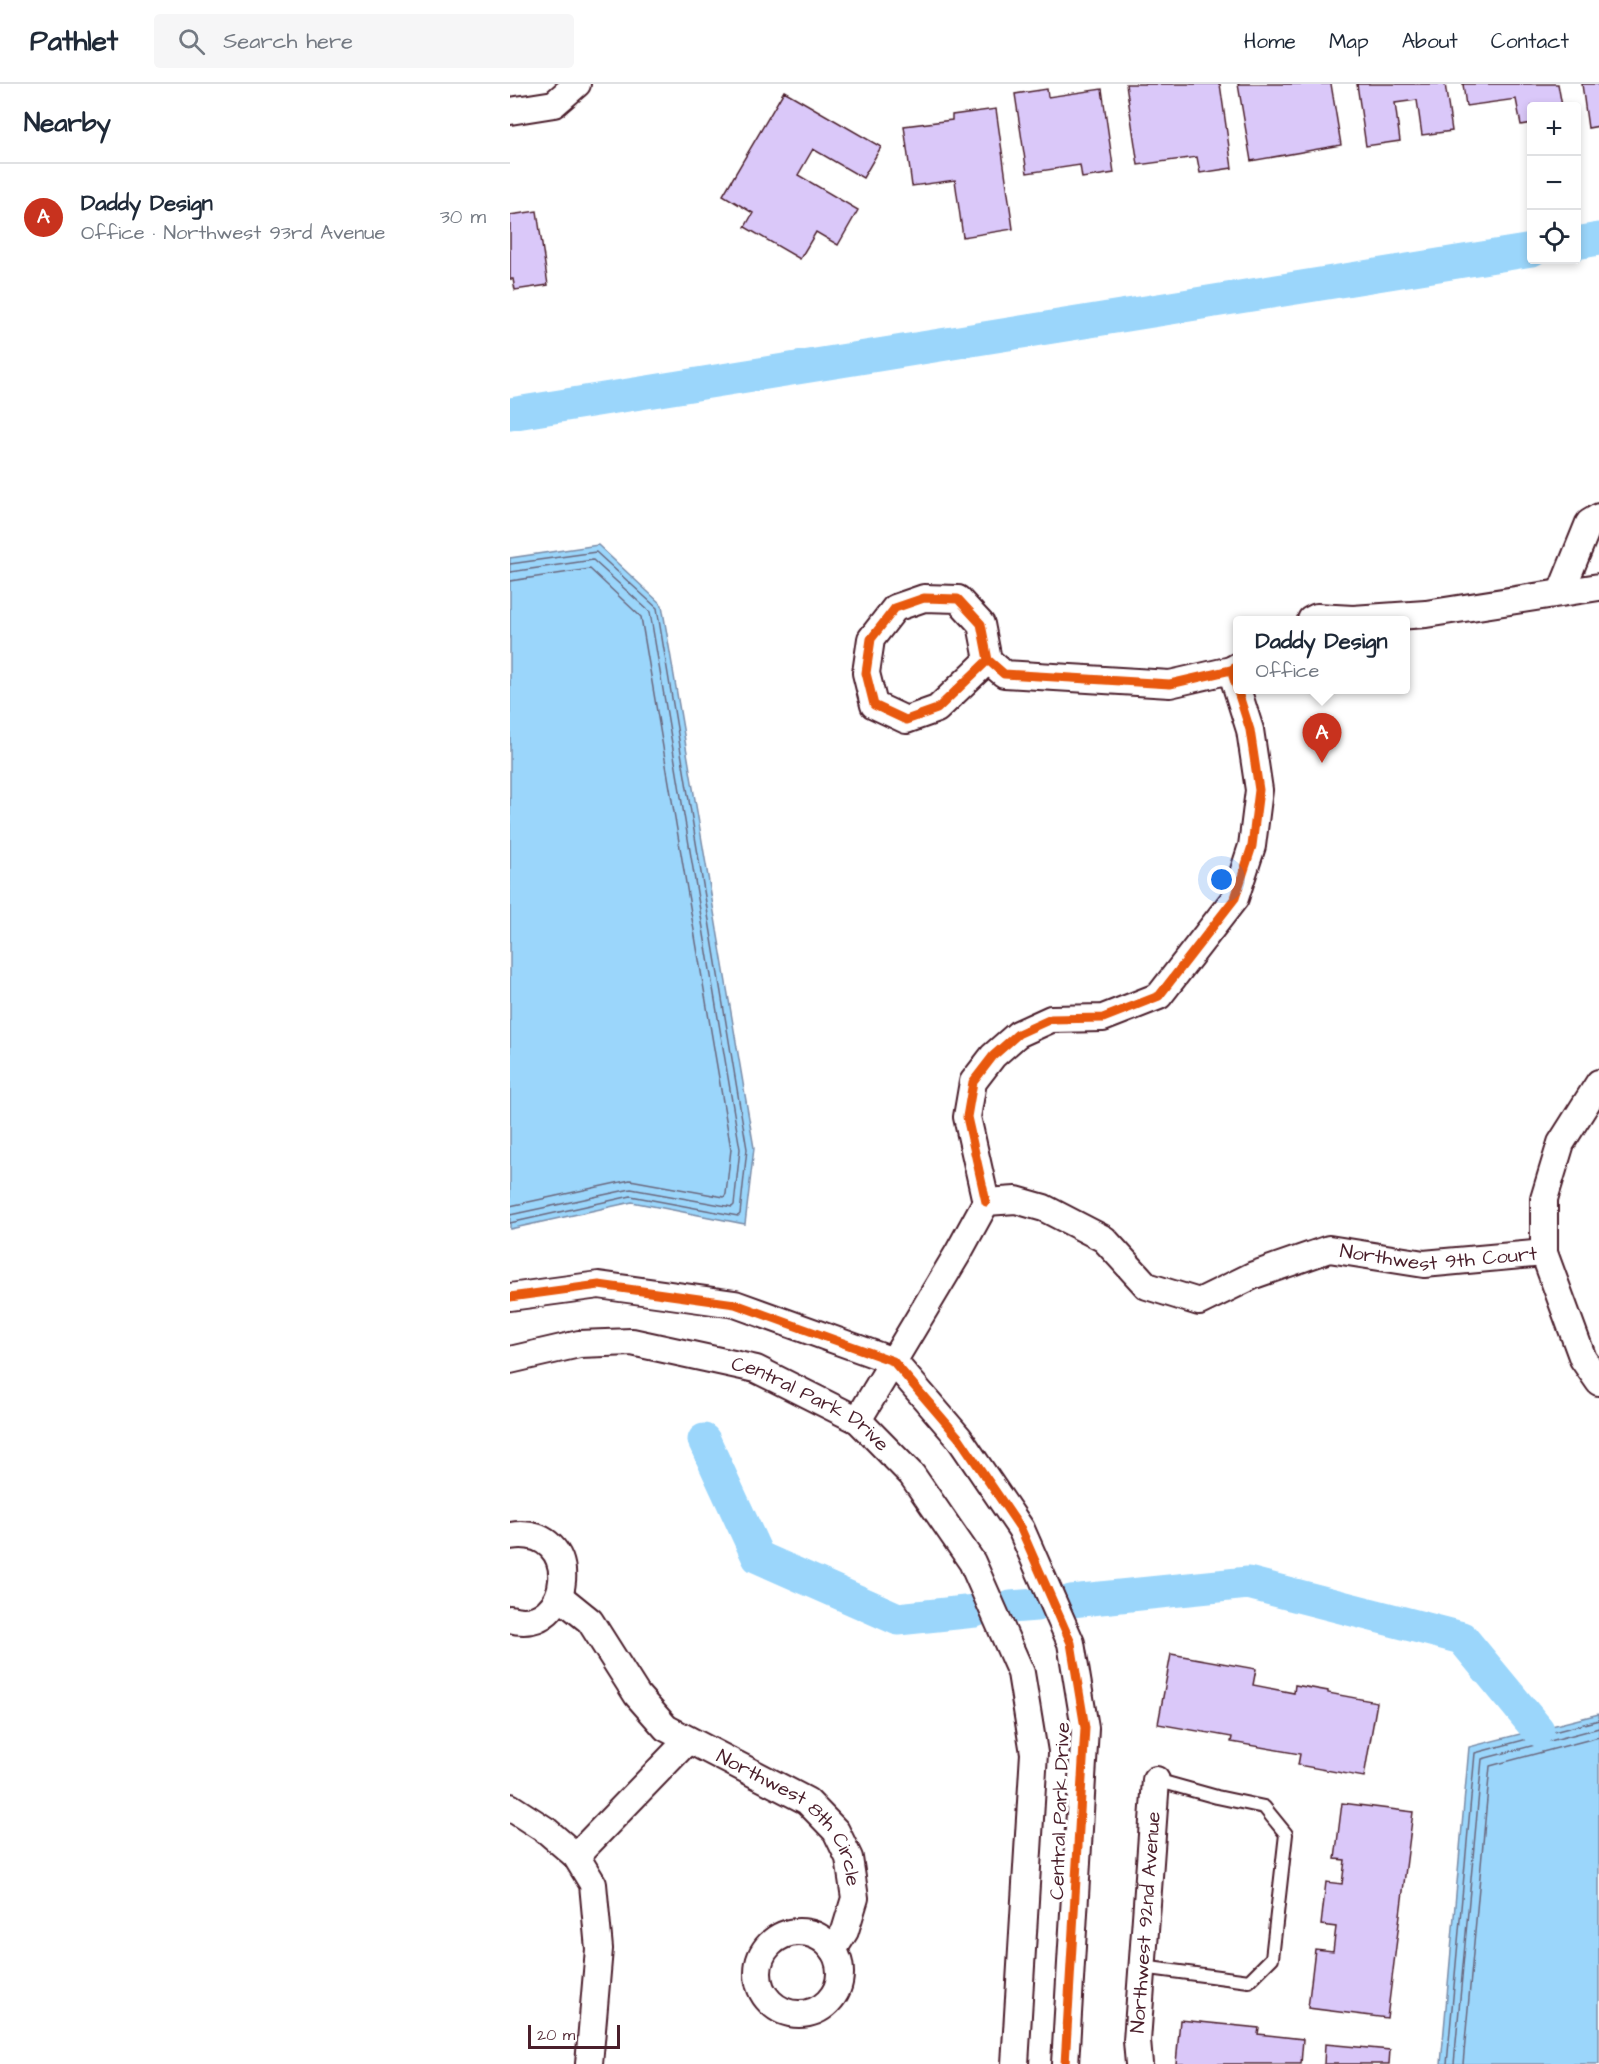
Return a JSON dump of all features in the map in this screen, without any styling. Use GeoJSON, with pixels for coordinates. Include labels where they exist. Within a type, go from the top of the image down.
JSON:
{"type":"FeatureCollection","features":[{"type":"Feature","properties":{"kind":"street"},"geometry":{"type":"LineString","coordinates":[[510,111],[554,104],[577,84]]}},
{"type":"Feature","properties":{"kind":"street"},"geometry":{"type":"LineString","coordinates":[[1561,592],[1589,523],[1599,517]]}},
{"type":"Feature","properties":{"kind":"street"},"geometry":{"type":"LineString","coordinates":[[1402,616],[1599,588]]}},
{"type":"Feature","properties":{"kind":"street"},"geometry":{"type":"LineString","coordinates":[[988,660],[937,709],[906,720],[874,705],[866,673],[871,639],[895,608],[924,598],[958,599],[981,624],[988,660],[1004,674],[1170,684],[1233,668]]}},
{"type":"Feature","properties":{"kind":"street"},"geometry":{"type":"LineString","coordinates":[[858,1420],[986,1202],[967,1117],[973,1082],[993,1056],[1018,1034],[1051,1019],[1103,1018],[1159,996],[1235,898],[1252,846],[1259,790],[1250,730],[1241,694]]}},
{"type":"Feature","properties":{"kind":"street"},"geometry":{"type":"LineString","coordinates":[[1544,1253],[1544,1199],[1561,1143],[1599,1083]]}},
{"type":"Feature","properties":{"kind":"street","name":"Northwest 9th Court"},"geometry":{"type":"LineString","coordinates":[[986,1202],[1016,1200],[1044,1208],[1104,1239],[1147,1286],[1198,1302],[1254,1275],[1329,1249],[1424,1264],[1544,1253],[1583,1359],[1599,1382]]}},
{"type":"Feature","properties":{"kind":"street","name":"Central Park Drive"},"geometry":{"type":"LineString","coordinates":[[510,1297],[599,1285],[735,1304],[893,1361],[959,1438],[1021,1529],[1071,1643],[1085,1728],[1065,2064]]}},
{"type":"Feature","properties":{"kind":"street","name":"Central Park Drive"},"geometry":{"type":"LineString","coordinates":[[510,1360],[579,1344],[632,1341],[756,1368],[858,1420],[912,1475],[972,1562],[1021,1672],[1034,1753],[1016,2064]]}},
{"type":"Feature","properties":{"kind":"street"},"geometry":{"type":"LineString","coordinates":[[510,1536],[522,1534],[539,1538],[552,1548],[561,1563],[564,1580],[559,1596],[549,1610],[534,1619],[518,1622],[510,1619]]}},
{"type":"Feature","properties":{"kind":"street","name":"Northwest 8th Circle"},"geometry":{"type":"LineString","coordinates":[[559,1596],[590,1621],[638,1695],[666,1728],[807,1801],[836,1831],[849,1857],[855,1898],[845,1931],[833,1950]]}},
{"type":"Feature","properties":{"kind":"street","name":"Northwest 8th Circle"},"geometry":{"type":"LineString","coordinates":[[576,1856],[688,1740]]}},
{"type":"Feature","properties":{"kind":"street","name":"Northwest 92nd Avenue"},"geometry":{"type":"LineString","coordinates":[[1139,2064],[1137,2041],[1156,1780]]}},
{"type":"Feature","properties":{"kind":"street"},"geometry":{"type":"LineString","coordinates":[[510,1807],[547,1831],[576,1856],[593,1884],[599,1949],[589,2064]]}},
{"type":"Feature","properties":{"kind":"lane"},"geometry":{"type":"LineString","coordinates":[[1142,1967],[1249,1981],[1272,1958],[1287,1834],[1264,1808],[1156,1780]]}},
{"type":"Feature","properties":{"kind":"water"},"geometry":{"type":"Polygon","coordinates":[[[598,545],[662,605],[754,1148],[745,1224],[632,1202],[510,1229],[510,558],[598,545]]]}},
{"type":"Feature","properties":{"kind":"water"},"geometry":{"type":"Polygon","coordinates":[[[1599,1714],[1599,2064],[1441,2064],[1469,1747],[1599,1714]]]}},
{"type":"Feature","properties":{"kind":"building"},"geometry":{"type":"Polygon","coordinates":[[[1126,84],[1220,84],[1232,168],[1200,173],[1197,157],[1138,165],[1126,84]]]}},
{"type":"Feature","properties":{"kind":"building"},"geometry":{"type":"Polygon","coordinates":[[[1238,84],[1331,84],[1341,145],[1251,161],[1238,84]]]}},
{"type":"Feature","properties":{"kind":"building"},"geometry":{"type":"Polygon","coordinates":[[[1357,84],[1445,84],[1452,131],[1422,135],[1417,100],[1395,103],[1400,141],[1366,146],[1357,84]]]}},
{"type":"Feature","properties":{"kind":"building"},"geometry":{"type":"Polygon","coordinates":[[[1463,84],[1558,84],[1561,102],[1527,102],[1527,124],[1521,125],[1516,99],[1466,106],[1463,84]]]}},
{"type":"Feature","properties":{"kind":"building"},"geometry":{"type":"Polygon","coordinates":[[[1582,84],[1599,84],[1599,126],[1588,128],[1582,84]]]}},
{"type":"Feature","properties":{"kind":"building"},"geometry":{"type":"Polygon","coordinates":[[[1047,89],[1048,97],[1102,89],[1114,173],[1082,178],[1080,165],[1027,173],[1015,94],[1047,89]]]}},
{"type":"Feature","properties":{"kind":"building"},"geometry":{"type":"Polygon","coordinates":[[[784,91],[881,147],[863,178],[813,149],[798,175],[858,210],[838,245],[816,232],[800,259],[745,227],[753,213],[723,195],[784,91]]]}},
{"type":"Feature","properties":{"kind":"building"},"geometry":{"type":"Polygon","coordinates":[[[996,109],[1013,229],[963,237],[955,180],[912,186],[904,126],[952,120],[952,115],[996,109]]]}},
{"type":"Feature","properties":{"kind":"building"},"geometry":{"type":"Polygon","coordinates":[[[537,211],[548,285],[515,290],[513,279],[510,279],[510,215],[537,211]]]}},
{"type":"Feature","properties":{"kind":"building"},"geometry":{"type":"Polygon","coordinates":[[[1171,1654],[1256,1669],[1253,1685],[1294,1693],[1295,1685],[1377,1702],[1364,1777],[1298,1765],[1300,1754],[1231,1742],[1232,1737],[1158,1724],[1171,1654]]]}},
{"type":"Feature","properties":{"kind":"building"},"geometry":{"type":"Polygon","coordinates":[[[1342,1803],[1413,1812],[1387,2018],[1308,2008],[1315,1949],[1333,1951],[1336,1927],[1321,1925],[1326,1882],[1342,1884],[1345,1860],[1335,1859],[1342,1803]]]}},
{"type":"Feature","properties":{"kind":"building"},"geometry":{"type":"Polygon","coordinates":[[[1180,2020],[1259,2028],[1258,2034],[1303,2039],[1301,2064],[1176,2064],[1180,2020]]]}},
{"type":"Feature","properties":{"kind":"building"},"geometry":{"type":"Polygon","coordinates":[[[1325,2044],[1390,2050],[1389,2064],[1324,2064],[1325,2044]]]}},
{"type":"Feature","properties":{"kind":"waterway"},"geometry":{"type":"LineString","coordinates":[[1581,242],[1599,239]]}},
{"type":"Feature","properties":{"kind":"waterway"},"geometry":{"type":"LineString","coordinates":[[510,414],[1527,251]]}},
{"type":"Feature","properties":{"kind":"waterway"},"geometry":{"type":"LineString","coordinates":[[704,1440],[758,1557],[898,1619],[975,1611]]}},
{"type":"Feature","properties":{"kind":"waterway"},"geometry":{"type":"LineString","coordinates":[[1071,1601],[1248,1583],[1462,1638],[1538,1730]]}},
{"type":"Feature","properties":{"kind":"waterway"},"geometry":{"type":"LineString","coordinates":[[1011,1607],[1036,1605]]}},
{"type":"Feature","properties":{"kind":"cycle path"},"geometry":{"type":"LineString","coordinates":[[924,598],[958,599],[981,624],[988,660],[937,709],[906,720],[874,705],[866,673],[871,639],[895,608],[924,598]]}},
{"type":"Feature","properties":{"kind":"cycle path"},"geometry":{"type":"LineString","coordinates":[[988,660],[1004,674],[1170,684],[1233,669]]}},
{"type":"Feature","properties":{"kind":"cycle path"},"geometry":{"type":"LineString","coordinates":[[1231,670],[1233,676]]}},
{"type":"Feature","properties":{"kind":"cycle path"},"geometry":{"type":"LineString","coordinates":[[986,1202],[967,1117],[973,1082],[993,1056],[1018,1034],[1051,1019],[1103,1018],[1159,996],[1235,898],[1252,846],[1259,790],[1250,730],[1239,694]]}},
{"type":"Feature","properties":{"kind":"cycle path"},"geometry":{"type":"LineString","coordinates":[[510,1297],[599,1285],[735,1304],[893,1361],[959,1438],[1021,1529],[1071,1643],[1085,1728],[1065,2064]]}},
{"type":"Feature","properties":{"kind":"place","name":"Daddy Design"},"geometry":{"type":"Point","coordinates":[1322,763]}}]}
